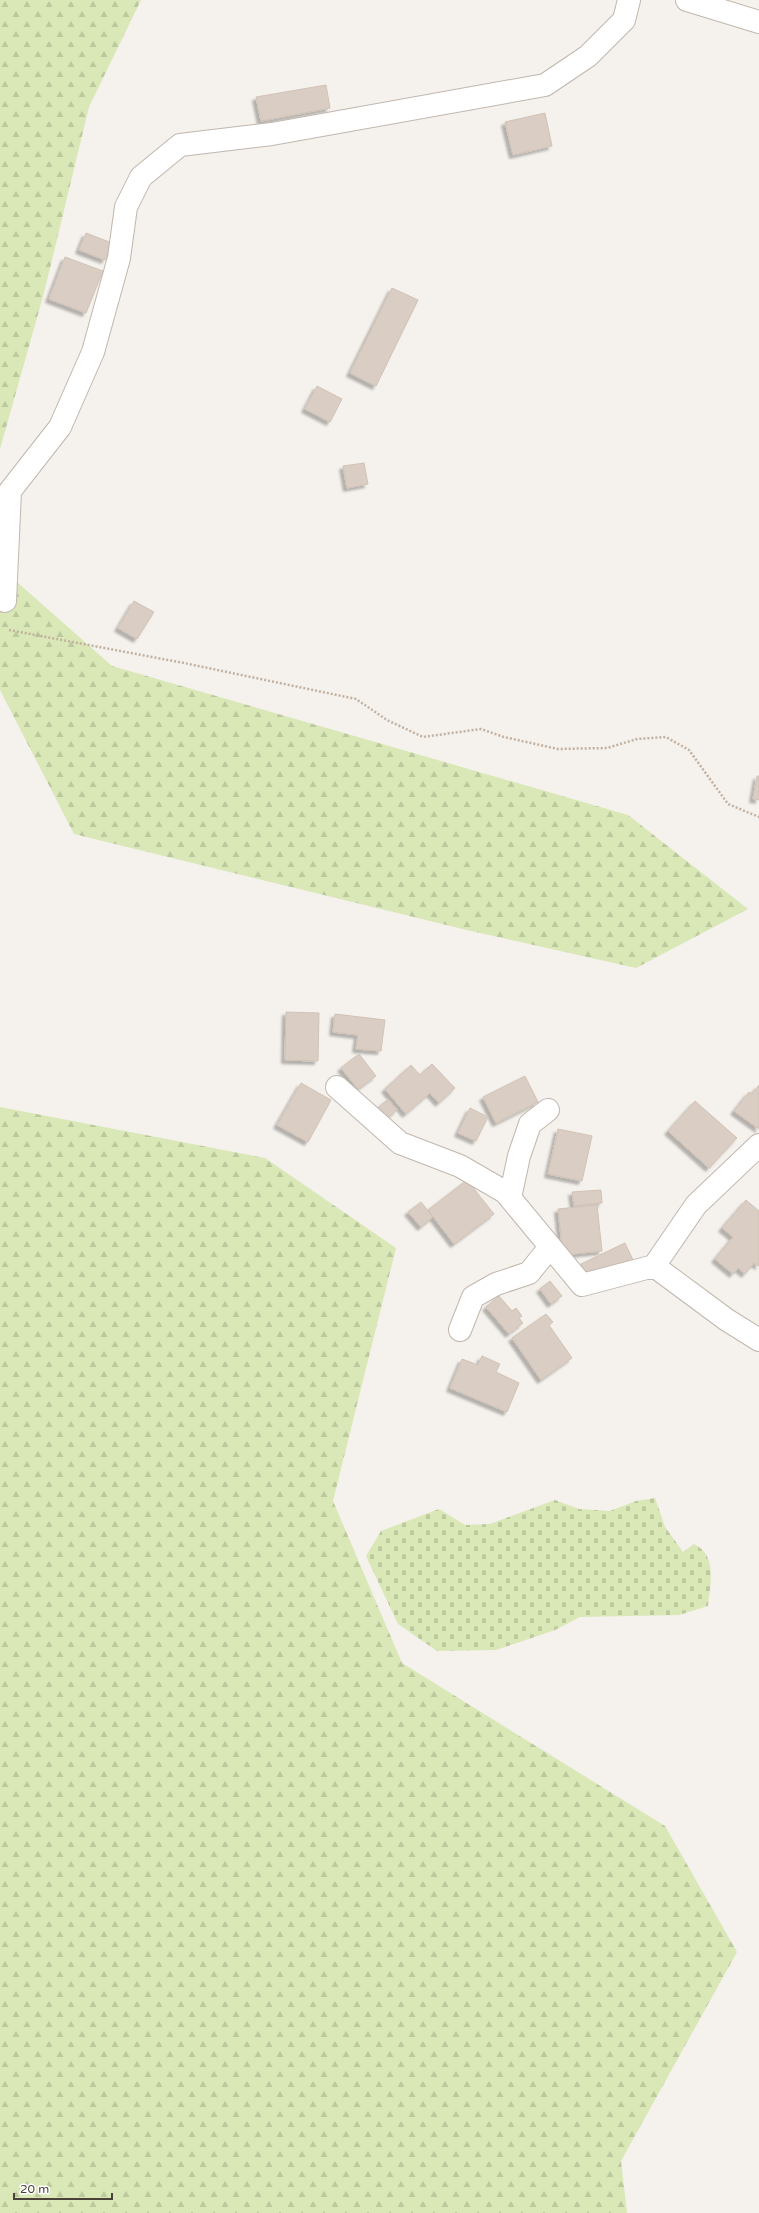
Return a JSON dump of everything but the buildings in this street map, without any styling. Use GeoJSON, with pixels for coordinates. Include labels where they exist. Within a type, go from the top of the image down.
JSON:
{"type":"FeatureCollection","features":[{"type":"Feature","properties":{"kind":"street"},"geometry":{"type":"LineString","coordinates":[[5,601],[10,491],[60,427],[93,352],[119,258],[126,207],[140,177],[180,145],[272,134],[544,85],[588,56],[624,20],[629,0]]}},
{"type":"Feature","properties":{"kind":"street"},"geometry":{"type":"LineString","coordinates":[[687,0],[759,22]]}},
{"type":"Feature","properties":{"kind":"street"},"geometry":{"type":"LineString","coordinates":[[338,1087],[400,1143],[460,1166],[505,1192],[582,1285],[654,1266],[696,1205],[759,1145]]}},
{"type":"Feature","properties":{"kind":"street"},"geometry":{"type":"LineString","coordinates":[[510,1198],[519,1156],[530,1124],[548,1110]]}},
{"type":"Feature","properties":{"kind":"street"},"geometry":{"type":"LineString","coordinates":[[460,1330],[473,1297],[496,1284],[529,1273],[550,1247]]}},
{"type":"Feature","properties":{"kind":"street"},"geometry":{"type":"LineString","coordinates":[[654,1266],[727,1320],[759,1340]]}},
{"type":"Feature","properties":{"kind":"path"},"geometry":{"type":"LineString","coordinates":[[5,601],[4,629],[184,663],[356,699],[387,720],[423,737],[481,729],[504,737],[558,749],[607,748],[637,739],[666,737],[689,750],[728,804],[759,817]]}},
{"type":"Feature","properties":{"kind":"green space"},"geometry":{"type":"Polygon","coordinates":[[[0,0],[141,0],[89,107],[44,293],[0,449],[0,0]]]}},
{"type":"Feature","properties":{"kind":"green space"},"geometry":{"type":"Polygon","coordinates":[[[0,567],[112,666],[628,815],[748,909],[636,968],[471,931],[74,834],[0,690],[0,567]]]}},
{"type":"Feature","properties":{"kind":"green space"},"geometry":{"type":"Polygon","coordinates":[[[0,1107],[265,1158],[396,1248],[333,1501],[402,1663],[665,1826],[737,1952],[621,2161],[627,2213],[0,2213],[0,1107]]]}},
{"type":"Feature","properties":{"kind":"green space"},"geometry":{"type":"Polygon","coordinates":[[[655,1498],[665,1527],[683,1552],[694,1544],[702,1549],[707,1556],[711,1571],[708,1606],[679,1615],[580,1617],[555,1630],[496,1650],[437,1651],[398,1624],[366,1556],[381,1531],[439,1509],[465,1525],[490,1524],[555,1500],[579,1509],[610,1511],[636,1501],[655,1498]]]}}]}
